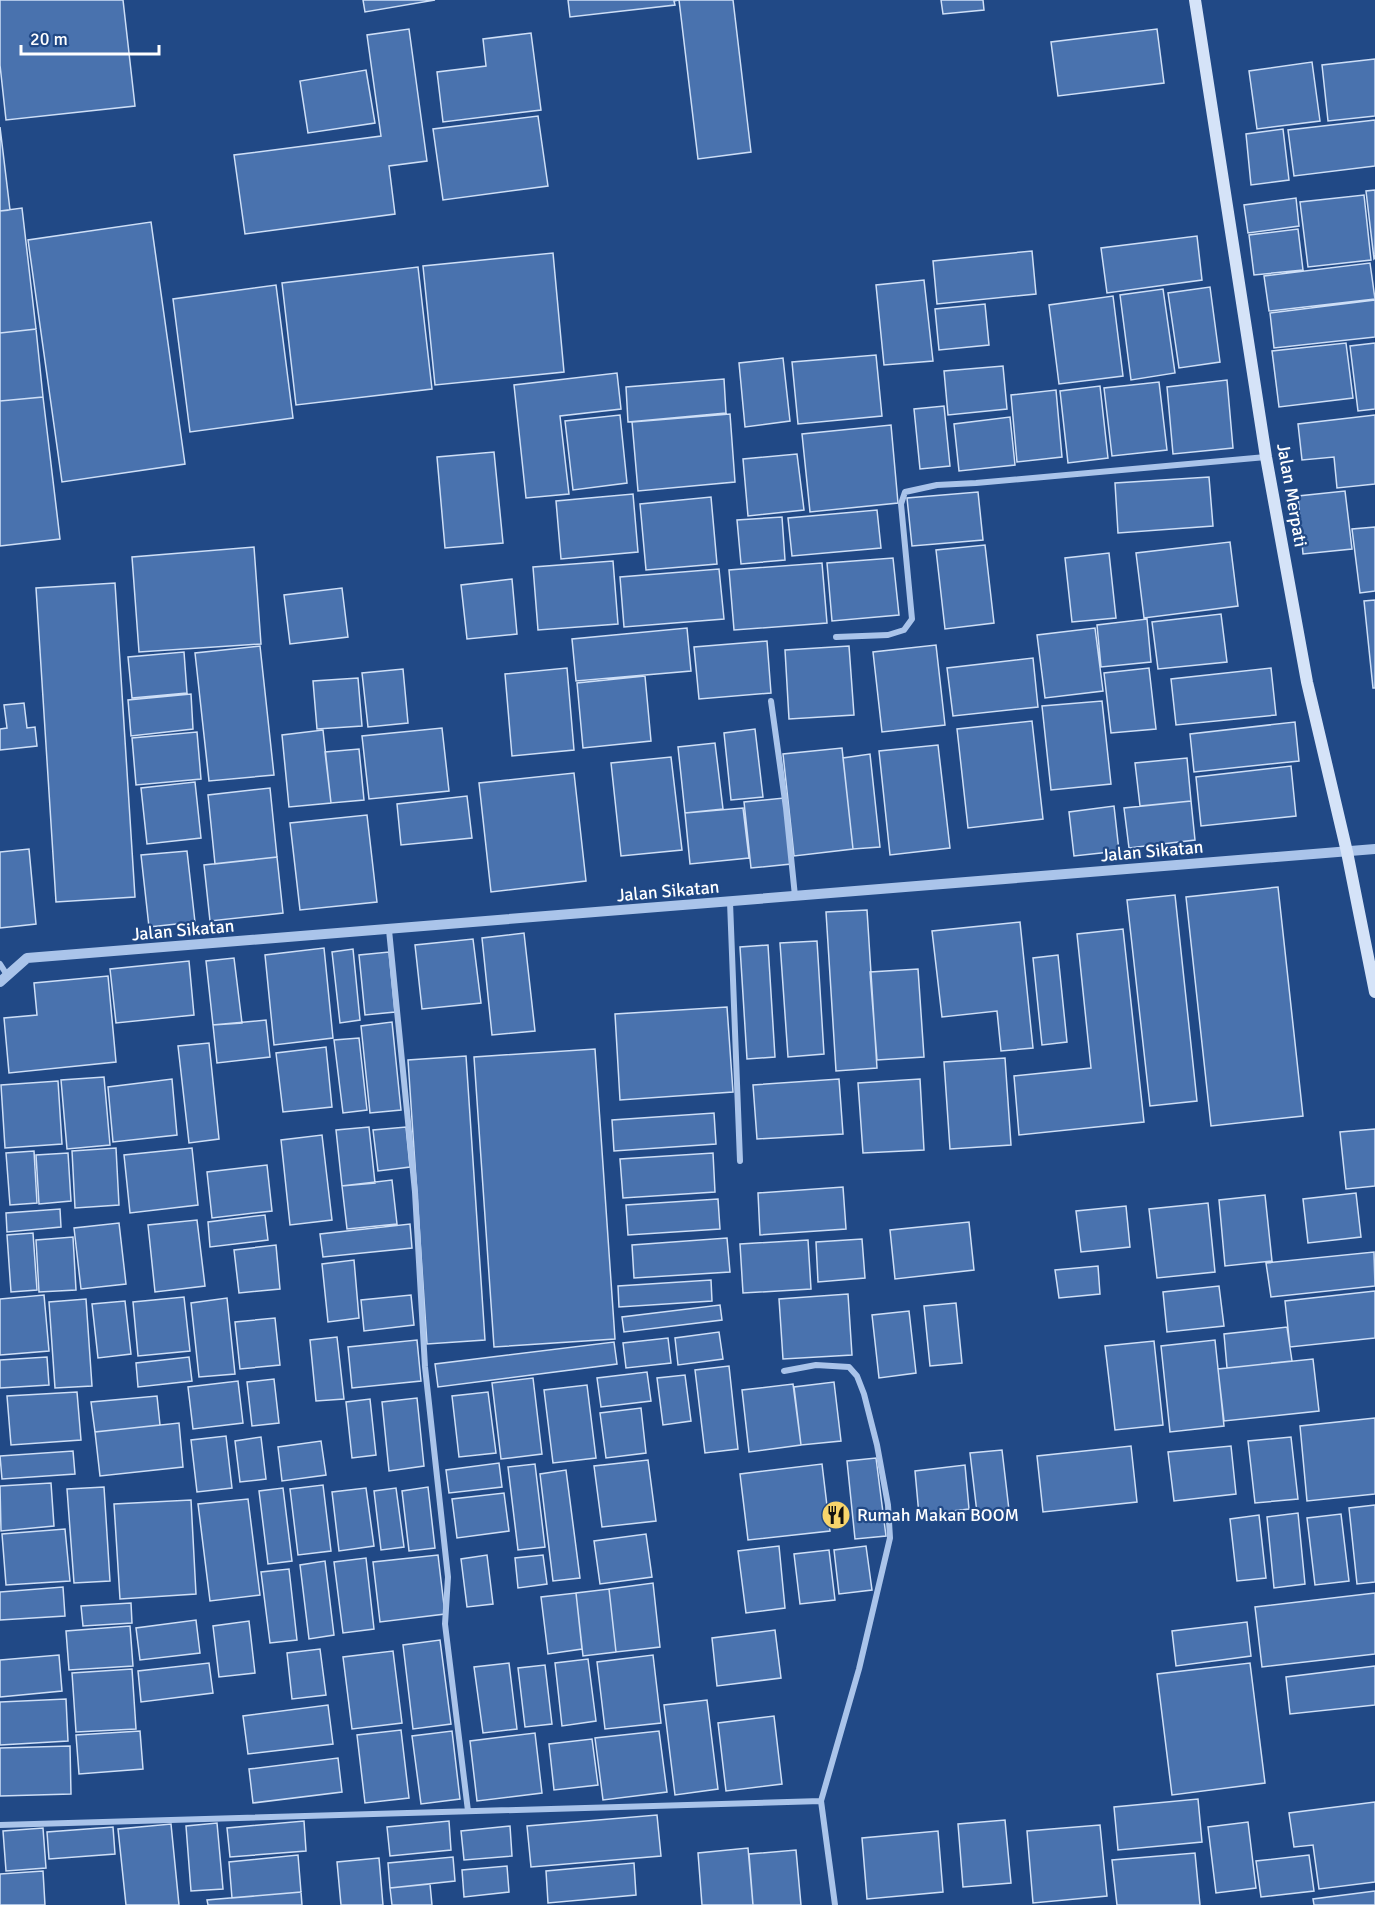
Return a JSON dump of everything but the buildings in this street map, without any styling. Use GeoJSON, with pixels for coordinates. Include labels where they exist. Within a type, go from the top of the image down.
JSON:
{"type":"FeatureCollection","features":[{"type":"Feature","properties":{"kind":"main road","name":"Jalan Merpati"},"geometry":{"type":"LineString","coordinates":[[1195,0],[1266,457],[1307,682],[1347,852],[1375,992]]}},
{"type":"Feature","properties":{"kind":"street"},"geometry":{"type":"LineString","coordinates":[[836,637],[888,635],[904,630],[912,619],[901,504],[905,492],[937,485],[1266,457]]}},
{"type":"Feature","properties":{"kind":"street"},"geometry":{"type":"LineString","coordinates":[[771,701],[786,808],[795,897]]}},
{"type":"Feature","properties":{"kind":"street","name":"Jalan Sikatan"},"geometry":{"type":"LineString","coordinates":[[3,978],[27,958],[1375,849]]}},
{"type":"Feature","properties":{"kind":"street"},"geometry":{"type":"LineString","coordinates":[[729,902],[740,1161]]}},
{"type":"Feature","properties":{"kind":"street"},"geometry":{"type":"LineString","coordinates":[[389,930],[415,1191],[425,1367],[448,1577],[445,1624],[468,1811]]}},
{"type":"Feature","properties":{"kind":"street"},"geometry":{"type":"LineString","coordinates":[[0,964],[3,978]]}},
{"type":"Feature","properties":{"kind":"street"},"geometry":{"type":"LineString","coordinates":[[784,1371],[816,1365],[849,1367],[857,1376],[872,1424],[888,1505],[890,1538],[859,1669],[821,1801],[835,1905]]}},
{"type":"Feature","properties":{"kind":"street"},"geometry":{"type":"LineString","coordinates":[[0,1825],[821,1801]]}},
{"type":"Feature","properties":{"kind":"place","name":"Rumah Makan BOOM"},"geometry":{"type":"Point","coordinates":[836,1515]}}]}
